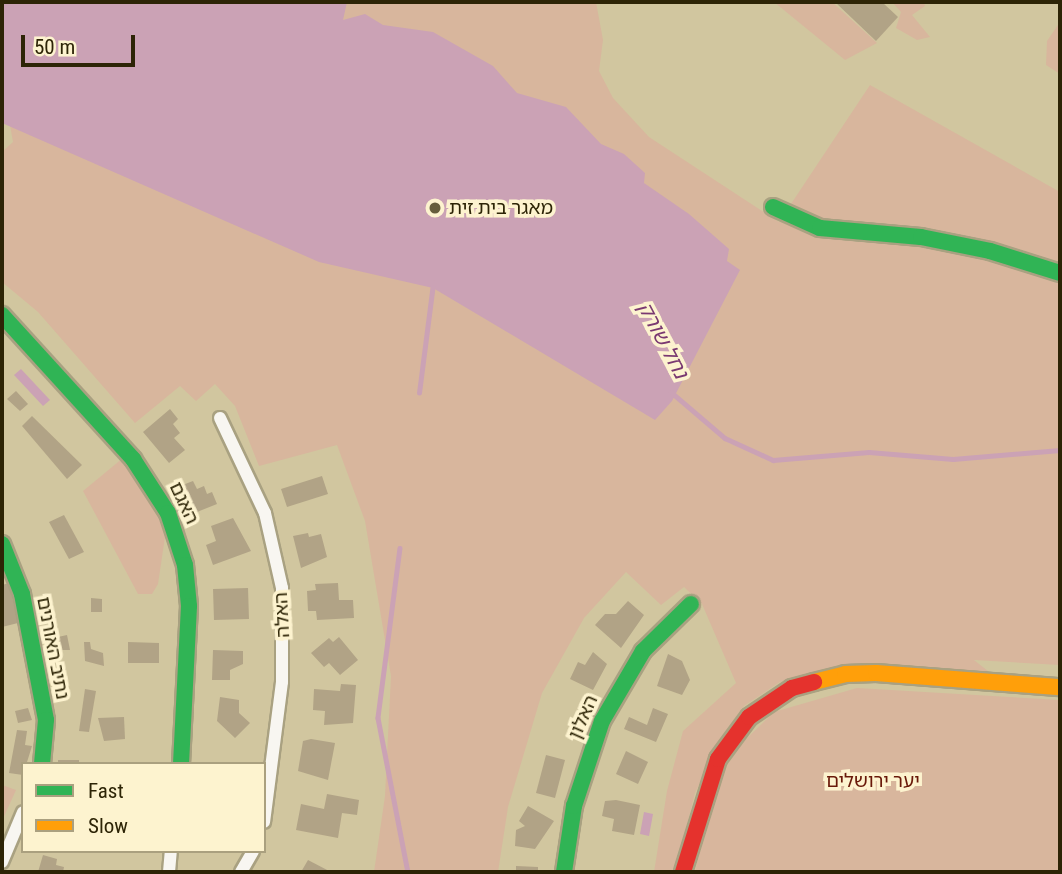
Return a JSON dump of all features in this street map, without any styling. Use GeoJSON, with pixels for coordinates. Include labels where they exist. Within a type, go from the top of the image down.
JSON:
{"type":"FeatureCollection","features":[{"type":"Feature","properties":{"kind":"street"},"geometry":{"type":"LineString","coordinates":[[773,207],[820,228],[921,237],[990,251],[1060,273]]}},
{"type":"Feature","properties":{"kind":"street","name":"האגם"},"geometry":{"type":"LineString","coordinates":[[2,315],[143,471],[172,522],[185,565],[189,607],[181,762]]}},
{"type":"Feature","properties":{"kind":"street","name":"האלה"},"geometry":{"type":"LineString","coordinates":[[219,418],[265,513],[282,588],[282,690],[266,807]]}},
{"type":"Feature","properties":{"kind":"street","name":"נתיב האורנים"},"geometry":{"type":"LineString","coordinates":[[2,544],[22,594],[46,720],[42,762]]}},
{"type":"Feature","properties":{"kind":"street","name":"האלון"},"geometry":{"type":"LineString","coordinates":[[564,872],[574,806],[603,721],[643,651],[691,604]]}},
{"type":"Feature","properties":{"kind":"street"},"geometry":{"type":"LineString","coordinates":[[683,872],[696,815],[718,760],[749,717],[792,688],[836,675],[876,673],[1060,687]]}},
{"type":"Feature","properties":{"kind":"street"},"geometry":{"type":"LineString","coordinates":[[2,862],[21,817]]}},
{"type":"Feature","properties":{"kind":"street"},"geometry":{"type":"LineString","coordinates":[[169,872],[171,853]]}},
{"type":"Feature","properties":{"kind":"street"},"geometry":{"type":"LineString","coordinates":[[241,872],[252,853]]}},
{"type":"Feature","properties":{"kind":"green space"},"geometry":{"type":"Polygon","coordinates":[[[2,2],[596,2],[603,40],[599,71],[613,98],[649,137],[779,222],[870,85],[1060,192],[1060,665],[974,660],[998,679],[836,667],[780,682],[744,706],[724,733],[695,793],[675,872],[654,872],[667,791],[683,731],[736,683],[702,604],[684,587],[661,605],[626,572],[584,618],[542,693],[508,807],[498,872],[374,872],[385,796],[391,676],[365,521],[337,445],[259,466],[235,406],[215,384],[196,401],[180,386],[135,423],[38,312],[2,282],[2,152],[13,142],[2,81],[2,2]]]}},
{"type":"Feature","properties":{"kind":"green space"},"geometry":{"type":"Polygon","coordinates":[[[774,2],[832,2],[877,43],[845,60],[774,2]]]}},
{"type":"Feature","properties":{"kind":"green space"},"geometry":{"type":"Polygon","coordinates":[[[892,2],[924,2],[925,6],[912,15],[930,37],[917,40],[896,28],[901,12],[892,2]]]}},
{"type":"Feature","properties":{"kind":"green space"},"geometry":{"type":"Polygon","coordinates":[[[1060,22],[1060,74],[1046,65],[1047,41],[1060,22]]]}},
{"type":"Feature","properties":{"kind":"green space"},"geometry":{"type":"Polygon","coordinates":[[[123,458],[166,530],[158,584],[152,594],[138,594],[83,491],[123,458]]]}},
{"type":"Feature","properties":{"kind":"green space","name":"יער ירושלים"},"geometry":{"type":"Polygon","coordinates":[[[857,688],[1060,700],[1060,872],[695,872],[715,783],[742,743],[774,712],[857,688]]]}},
{"type":"Feature","properties":{"kind":"green space"},"geometry":{"type":"Polygon","coordinates":[[[2,785],[16,790],[2,821],[2,785]]]}},
{"type":"Feature","properties":{"kind":"water","name":"מאגר בית זית"},"geometry":{"type":"Polygon","coordinates":[[[2,2],[347,2],[343,20],[365,14],[383,25],[433,32],[493,66],[517,93],[566,107],[601,144],[624,154],[645,173],[644,183],[689,214],[729,249],[727,261],[740,270],[672,401],[655,420],[433,288],[319,262],[2,123],[2,2]]]}},
{"type":"Feature","properties":{"kind":"water"},"geometry":{"type":"Polygon","coordinates":[[[21,369],[50,400],[43,406],[14,375],[21,369]]]}},
{"type":"Feature","properties":{"kind":"water"},"geometry":{"type":"Polygon","coordinates":[[[644,812],[653,814],[649,836],[640,834],[644,812]]]}},
{"type":"Feature","properties":{"kind":"building"},"geometry":{"type":"Polygon","coordinates":[[[835,2],[882,2],[898,17],[876,41],[835,2]]]}},
{"type":"Feature","properties":{"kind":"building"},"geometry":{"type":"Polygon","coordinates":[[[16,391],[28,404],[20,411],[7,399],[16,391]]]}},
{"type":"Feature","properties":{"kind":"building"},"geometry":{"type":"Polygon","coordinates":[[[170,409],[178,419],[173,424],[180,433],[174,438],[185,450],[169,463],[143,432],[170,409]]]}},
{"type":"Feature","properties":{"kind":"building"},"geometry":{"type":"Polygon","coordinates":[[[32,416],[82,465],[67,479],[22,426],[32,416]]]}},
{"type":"Feature","properties":{"kind":"building"},"geometry":{"type":"Polygon","coordinates":[[[322,476],[328,494],[287,507],[281,489],[322,476]]]}},
{"type":"Feature","properties":{"kind":"building"},"geometry":{"type":"Polygon","coordinates":[[[193,481],[197,489],[204,486],[207,494],[212,492],[217,504],[192,514],[180,486],[193,481]]]}},
{"type":"Feature","properties":{"kind":"building"},"geometry":{"type":"Polygon","coordinates":[[[64,515],[84,552],[69,559],[49,522],[64,515]]]}},
{"type":"Feature","properties":{"kind":"building"},"geometry":{"type":"Polygon","coordinates":[[[233,518],[251,551],[213,565],[206,545],[216,541],[211,526],[233,518]]]}},
{"type":"Feature","properties":{"kind":"building"},"geometry":{"type":"Polygon","coordinates":[[[308,533],[309,537],[321,534],[327,557],[301,568],[293,536],[308,533]]]}},
{"type":"Feature","properties":{"kind":"building"},"geometry":{"type":"Polygon","coordinates":[[[9,583],[18,623],[2,627],[2,585],[9,583]]]}},
{"type":"Feature","properties":{"kind":"building"},"geometry":{"type":"Polygon","coordinates":[[[338,583],[339,600],[353,600],[354,618],[317,620],[316,611],[308,611],[307,591],[316,590],[315,584],[338,583]]]}},
{"type":"Feature","properties":{"kind":"building"},"geometry":{"type":"Polygon","coordinates":[[[248,588],[249,619],[214,620],[213,589],[248,588]]]}},
{"type":"Feature","properties":{"kind":"building"},"geometry":{"type":"Polygon","coordinates":[[[91,598],[102,599],[102,612],[91,612],[91,598]]]}},
{"type":"Feature","properties":{"kind":"building"},"geometry":{"type":"Polygon","coordinates":[[[628,601],[644,615],[621,648],[595,625],[605,614],[616,614],[628,601]]]}},
{"type":"Feature","properties":{"kind":"building"},"geometry":{"type":"Polygon","coordinates":[[[55,627],[58,637],[67,635],[70,650],[49,650],[45,629],[55,627]]]}},
{"type":"Feature","properties":{"kind":"building"},"geometry":{"type":"Polygon","coordinates":[[[339,637],[358,660],[340,675],[329,663],[324,667],[311,653],[329,638],[333,642],[339,637]]]}},
{"type":"Feature","properties":{"kind":"building"},"geometry":{"type":"Polygon","coordinates":[[[84,642],[90,642],[91,649],[103,653],[104,666],[85,661],[84,642]]]}},
{"type":"Feature","properties":{"kind":"building"},"geometry":{"type":"Polygon","coordinates":[[[128,642],[159,643],[159,663],[128,663],[128,642]]]}},
{"type":"Feature","properties":{"kind":"building"},"geometry":{"type":"Polygon","coordinates":[[[213,650],[243,651],[243,664],[230,670],[230,680],[212,680],[213,650]]]}},
{"type":"Feature","properties":{"kind":"building"},"geometry":{"type":"Polygon","coordinates":[[[593,652],[607,664],[593,690],[570,679],[578,662],[585,665],[593,652]]]}},
{"type":"Feature","properties":{"kind":"building"},"geometry":{"type":"Polygon","coordinates":[[[668,654],[682,661],[690,680],[682,695],[657,686],[668,654]]]}},
{"type":"Feature","properties":{"kind":"building"},"geometry":{"type":"Polygon","coordinates":[[[341,684],[356,685],[353,723],[324,725],[325,711],[313,710],[314,689],[340,691],[341,684]]]}},
{"type":"Feature","properties":{"kind":"building"},"geometry":{"type":"Polygon","coordinates":[[[85,689],[96,691],[89,732],[79,731],[85,689]]]}},
{"type":"Feature","properties":{"kind":"building"},"geometry":{"type":"Polygon","coordinates":[[[220,697],[239,700],[239,713],[250,723],[235,738],[217,721],[220,697]]]}},
{"type":"Feature","properties":{"kind":"building"},"geometry":{"type":"Polygon","coordinates":[[[28,708],[32,720],[18,723],[15,711],[28,708]]]}},
{"type":"Feature","properties":{"kind":"building"},"geometry":{"type":"Polygon","coordinates":[[[653,708],[668,714],[656,742],[624,729],[629,717],[647,725],[653,708]]]}},
{"type":"Feature","properties":{"kind":"building"},"geometry":{"type":"Polygon","coordinates":[[[124,717],[125,739],[104,741],[98,718],[124,717]]]}},
{"type":"Feature","properties":{"kind":"building"},"geometry":{"type":"Polygon","coordinates":[[[17,730],[27,731],[25,745],[32,746],[27,762],[21,762],[21,775],[9,773],[17,730]]]}},
{"type":"Feature","properties":{"kind":"building"},"geometry":{"type":"Polygon","coordinates":[[[311,739],[335,743],[328,780],[298,771],[303,741],[311,739]]]}},
{"type":"Feature","properties":{"kind":"building"},"geometry":{"type":"Polygon","coordinates":[[[626,751],[648,762],[638,784],[616,774],[626,751]]]}},
{"type":"Feature","properties":{"kind":"building"},"geometry":{"type":"Polygon","coordinates":[[[546,755],[565,760],[555,798],[536,793],[546,755]]]}},
{"type":"Feature","properties":{"kind":"building"},"geometry":{"type":"Polygon","coordinates":[[[58,760],[79,760],[79,762],[58,760]]]}},
{"type":"Feature","properties":{"kind":"building"},"geometry":{"type":"Polygon","coordinates":[[[327,794],[359,800],[357,815],[342,813],[338,838],[296,830],[301,804],[324,809],[327,794]]]}},
{"type":"Feature","properties":{"kind":"building"},"geometry":{"type":"Polygon","coordinates":[[[616,800],[640,805],[634,835],[612,831],[614,819],[602,816],[605,801],[616,800]]]}},
{"type":"Feature","properties":{"kind":"building"},"geometry":{"type":"Polygon","coordinates":[[[528,806],[554,821],[535,849],[515,846],[516,830],[525,826],[519,821],[528,806]]]}},
{"type":"Feature","properties":{"kind":"building"},"geometry":{"type":"Polygon","coordinates":[[[43,855],[57,859],[56,865],[64,867],[63,872],[38,872],[43,855]]]}},
{"type":"Feature","properties":{"kind":"building"},"geometry":{"type":"Polygon","coordinates":[[[308,860],[331,872],[301,872],[308,860]]]}},
{"type":"Feature","properties":{"kind":"building"},"geometry":{"type":"Polygon","coordinates":[[[516,866],[538,867],[538,872],[516,872],[516,866]]]}},
{"type":"Feature","properties":{"kind":"waterway"},"geometry":{"type":"LineString","coordinates":[[419,393],[433,283]]}},
{"type":"Feature","properties":{"kind":"waterway","name":"נחל שורק"},"geometry":{"type":"LineString","coordinates":[[671,392],[725,438],[773,460],[869,452],[953,459],[1060,450]]}},
{"type":"Feature","properties":{"kind":"waterway"},"geometry":{"type":"LineString","coordinates":[[400,548],[378,718],[408,872]]}},
{"type":"Feature","properties":{"kind":"traffic: fast"},"geometry":{"type":"LineString","coordinates":[[773,207],[820,228],[921,237],[990,251],[1060,273]]}},
{"type":"Feature","properties":{"kind":"traffic: fast"},"geometry":{"type":"LineString","coordinates":[[2,315],[133,459],[168,513],[185,565],[189,606],[181,762]]}},
{"type":"Feature","properties":{"kind":"traffic: fast"},"geometry":{"type":"LineString","coordinates":[[2,544],[22,594],[46,720],[42,762]]}},
{"type":"Feature","properties":{"kind":"traffic: fast"},"geometry":{"type":"LineString","coordinates":[[564,872],[574,806],[602,721],[643,651],[691,604]]}},
{"type":"Feature","properties":{"kind":"traffic: slow"},"geometry":{"type":"LineString","coordinates":[[814,682],[845,674],[876,673],[1060,687]]}},
{"type":"Feature","properties":{"kind":"traffic: jam"},"geometry":{"type":"LineString","coordinates":[[683,872],[718,759],[749,717],[792,688],[814,682]]}},
{"type":"Feature","properties":{"kind":"place","name":"מאגר בית זית"},"geometry":{"type":"Point","coordinates":[435,208]}}]}
